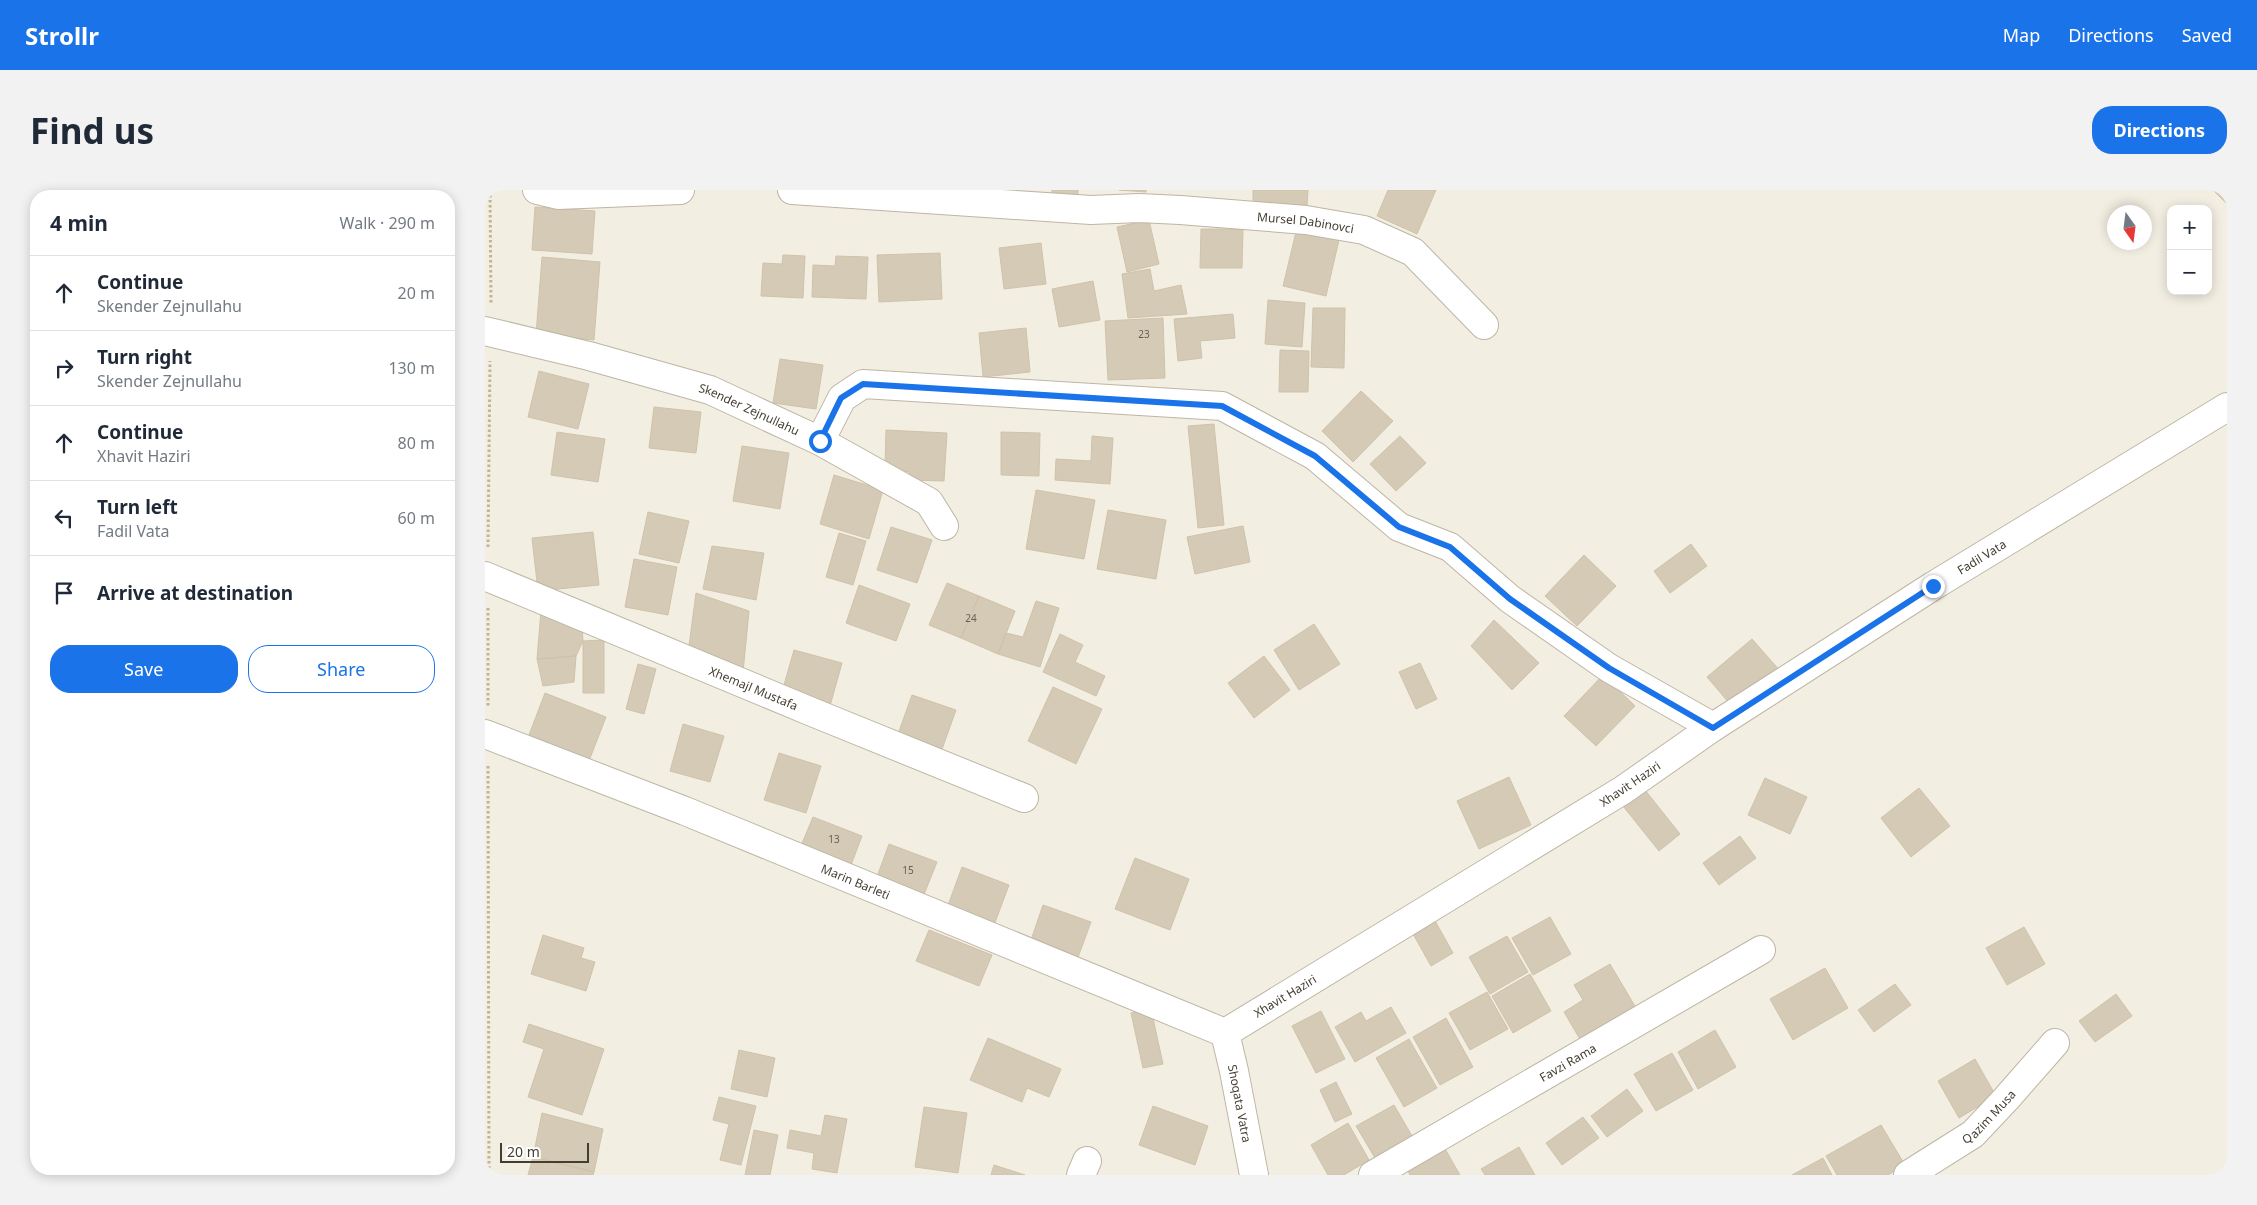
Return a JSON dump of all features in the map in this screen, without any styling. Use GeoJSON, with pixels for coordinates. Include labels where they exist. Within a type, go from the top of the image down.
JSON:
{"type":"FeatureCollection","features":[{"type":"Feature","properties":{"kind":"street"},"geometry":{"type":"LineString","coordinates":[[537,190],[558,195],[680,190]]}},
{"type":"Feature","properties":{"kind":"street","name":"Mursel Dabinovci"},"geometry":{"type":"LineString","coordinates":[[792,190],[1090,200],[1139,208],[1306,220],[1364,230],[1413,252],[1484,325]]}},
{"type":"Feature","properties":{"kind":"street","name":"Skender Zejnullahu"},"geometry":{"type":"LineString","coordinates":[[488,331],[589,356],[710,390],[820,441],[929,502],[944,526]]}},
{"type":"Feature","properties":{"kind":"street"},"geometry":{"type":"LineString","coordinates":[[820,441],[841,398],[863,384],[1222,406],[1315,456],[1399,527],[1450,547],[1510,599],[1609,668],[1713,728]]}},
{"type":"Feature","properties":{"kind":"street","name":"Fadil Vata"},"geometry":{"type":"LineString","coordinates":[[1713,728],[1933,586],[2227,407]]}},
{"type":"Feature","properties":{"kind":"street","name":"Xhemajl Mustafa"},"geometry":{"type":"LineString","coordinates":[[487,576],[812,712],[1024,798]]}},
{"type":"Feature","properties":{"kind":"street","name":"Xhavit Haziri"},"geometry":{"type":"LineString","coordinates":[[1225,1032],[1623,790],[1713,728]]}},
{"type":"Feature","properties":{"kind":"street","name":"Marin Barleti"},"geometry":{"type":"LineString","coordinates":[[487,735],[685,811],[1225,1032]]}},
{"type":"Feature","properties":{"kind":"street","name":"Favzi Rama"},"geometry":{"type":"LineString","coordinates":[[1373,1175],[1761,950]]}},
{"type":"Feature","properties":{"kind":"street","name":"Shoqata Vatra"},"geometry":{"type":"LineString","coordinates":[[1225,1032],[1254,1175]]}},
{"type":"Feature","properties":{"kind":"street","name":"Qazim Musa"},"geometry":{"type":"LineString","coordinates":[[1908,1175],[1973,1134],[2007,1099],[2055,1043]]}},
{"type":"Feature","properties":{"kind":"path"},"geometry":{"type":"LineString","coordinates":[[489,1175],[487,576],[490,190]]}},
{"type":"Feature","properties":{"kind":"building"},"geometry":{"type":"Polygon","coordinates":[[[1052,190],[1078,190],[1078,200],[1052,201],[1052,190]]]}},
{"type":"Feature","properties":{"kind":"building"},"geometry":{"type":"Polygon","coordinates":[[[1119,190],[1146,190],[1146,192],[1119,190]]]}},
{"type":"Feature","properties":{"kind":"building"},"geometry":{"type":"Polygon","coordinates":[[[1253,190],[1308,190],[1307,206],[1253,204],[1253,190]]]}},
{"type":"Feature","properties":{"kind":"building"},"geometry":{"type":"Polygon","coordinates":[[[1388,190],[1436,190],[1417,234],[1377,216],[1388,190]]]}},
{"type":"Feature","properties":{"kind":"building"},"geometry":{"type":"Polygon","coordinates":[[[2213,190],[2227,190],[2227,204],[2213,190]]]}},
{"type":"Feature","properties":{"kind":"building"},"geometry":{"type":"Polygon","coordinates":[[[535,207],[595,211],[592,254],[532,250],[535,207]]]}},
{"type":"Feature","properties":{"kind":"building"},"geometry":{"type":"Polygon","coordinates":[[[1149,220],[1159,264],[1127,272],[1117,227],[1149,220]]]}},
{"type":"Feature","properties":{"kind":"building"},"geometry":{"type":"Polygon","coordinates":[[[1201,229],[1243,229],[1242,268],[1200,268],[1201,229]]]}},
{"type":"Feature","properties":{"kind":"building"},"geometry":{"type":"Polygon","coordinates":[[[1296,232],[1339,240],[1326,296],[1283,286],[1296,232]]]}},
{"type":"Feature","properties":{"kind":"building"},"geometry":{"type":"Polygon","coordinates":[[[1041,243],[1046,284],[1004,289],[999,248],[1041,243]]]}},
{"type":"Feature","properties":{"kind":"building"},"geometry":{"type":"Polygon","coordinates":[[[940,253],[942,299],[879,302],[877,255],[940,253]]]}},
{"type":"Feature","properties":{"kind":"building"},"geometry":{"type":"Polygon","coordinates":[[[783,255],[805,256],[803,298],[761,296],[763,263],[782,264],[783,255]]]}},
{"type":"Feature","properties":{"kind":"building"},"geometry":{"type":"Polygon","coordinates":[[[836,256],[868,257],[866,299],[812,297],[813,265],[835,266],[836,256]]]}},
{"type":"Feature","properties":{"kind":"building"},"geometry":{"type":"Polygon","coordinates":[[[542,257],[600,262],[594,340],[536,335],[542,257]]]}},
{"type":"Feature","properties":{"kind":"building"},"geometry":{"type":"Polygon","coordinates":[[[1150,269],[1154,291],[1181,285],[1187,314],[1128,318],[1122,274],[1150,269]]]}},
{"type":"Feature","properties":{"kind":"building"},"geometry":{"type":"Polygon","coordinates":[[[1093,281],[1100,320],[1059,327],[1052,289],[1093,281]]]}},
{"type":"Feature","properties":{"kind":"building"},"geometry":{"type":"Polygon","coordinates":[[[1268,300],[1305,303],[1302,347],[1265,344],[1268,300]]]}},
{"type":"Feature","properties":{"kind":"building"},"geometry":{"type":"Polygon","coordinates":[[[1313,308],[1345,308],[1344,368],[1311,367],[1313,308]]]}},
{"type":"Feature","properties":{"kind":"building"},"geometry":{"type":"Polygon","coordinates":[[[1233,314],[1235,338],[1200,341],[1202,358],[1178,361],[1174,319],[1233,314]]]}},
{"type":"Feature","properties":{"kind":"building"},"geometry":{"type":"Polygon","coordinates":[[[1163,318],[1165,378],[1108,380],[1105,321],[1163,318]]]}},
{"type":"Feature","properties":{"kind":"building"},"geometry":{"type":"Polygon","coordinates":[[[1026,328],[1030,372],[983,377],[979,333],[1026,328]]]}},
{"type":"Feature","properties":{"kind":"building"},"geometry":{"type":"Polygon","coordinates":[[[1280,350],[1309,351],[1308,392],[1279,392],[1280,350]]]}},
{"type":"Feature","properties":{"kind":"building"},"geometry":{"type":"Polygon","coordinates":[[[780,359],[823,365],[816,409],[773,403],[780,359]]]}},
{"type":"Feature","properties":{"kind":"building"},"geometry":{"type":"Polygon","coordinates":[[[539,371],[589,384],[578,429],[528,417],[539,371]]]}},
{"type":"Feature","properties":{"kind":"building"},"geometry":{"type":"Polygon","coordinates":[[[1361,391],[1393,421],[1353,462],[1322,431],[1361,391]]]}},
{"type":"Feature","properties":{"kind":"building"},"geometry":{"type":"Polygon","coordinates":[[[654,407],[701,412],[696,453],[649,448],[654,407]]]}},
{"type":"Feature","properties":{"kind":"building"},"geometry":{"type":"Polygon","coordinates":[[[1214,424],[1224,525],[1198,528],[1188,426],[1214,424]]]}},
{"type":"Feature","properties":{"kind":"building"},"geometry":{"type":"Polygon","coordinates":[[[886,430],[947,433],[944,481],[908,480],[909,472],[885,467],[886,430]]]}},
{"type":"Feature","properties":{"kind":"building"},"geometry":{"type":"Polygon","coordinates":[[[557,432],[605,439],[598,482],[551,475],[557,432]]]}},
{"type":"Feature","properties":{"kind":"building"},"geometry":{"type":"Polygon","coordinates":[[[1001,432],[1040,433],[1039,476],[1001,475],[1001,432]]]}},
{"type":"Feature","properties":{"kind":"building"},"geometry":{"type":"Polygon","coordinates":[[[1092,436],[1113,438],[1110,484],[1055,480],[1056,459],[1091,461],[1092,436]]]}},
{"type":"Feature","properties":{"kind":"building"},"geometry":{"type":"Polygon","coordinates":[[[1400,436],[1426,463],[1396,491],[1370,464],[1400,436]]]}},
{"type":"Feature","properties":{"kind":"building"},"geometry":{"type":"Polygon","coordinates":[[[742,446],[789,453],[780,509],[733,501],[742,446]]]}},
{"type":"Feature","properties":{"kind":"building"},"geometry":{"type":"Polygon","coordinates":[[[834,475],[883,490],[869,539],[820,524],[834,475]]]}},
{"type":"Feature","properties":{"kind":"building"},"geometry":{"type":"Polygon","coordinates":[[[1036,490],[1095,500],[1084,559],[1026,549],[1036,490]]]}},
{"type":"Feature","properties":{"kind":"building"},"geometry":{"type":"Polygon","coordinates":[[[1108,510],[1166,520],[1156,579],[1097,569],[1108,510]]]}},
{"type":"Feature","properties":{"kind":"building"},"geometry":{"type":"Polygon","coordinates":[[[648,512],[689,521],[679,563],[639,554],[648,512]]]}},
{"type":"Feature","properties":{"kind":"building"},"geometry":{"type":"Polygon","coordinates":[[[1243,526],[1250,562],[1195,574],[1187,537],[1243,526]]]}},
{"type":"Feature","properties":{"kind":"building"},"geometry":{"type":"Polygon","coordinates":[[[891,527],[932,540],[917,583],[877,570],[891,527]]]}},
{"type":"Feature","properties":{"kind":"building"},"geometry":{"type":"Polygon","coordinates":[[[593,532],[599,585],[538,591],[532,538],[593,532]]]}},
{"type":"Feature","properties":{"kind":"building"},"geometry":{"type":"Polygon","coordinates":[[[839,533],[866,541],[853,585],[826,577],[839,533]]]}},
{"type":"Feature","properties":{"kind":"building"},"geometry":{"type":"Polygon","coordinates":[[[1691,544],[1707,566],[1670,593],[1654,571],[1691,544]]]}},
{"type":"Feature","properties":{"kind":"building"},"geometry":{"type":"Polygon","coordinates":[[[712,546],[764,553],[756,600],[703,589],[712,546]]]}},
{"type":"Feature","properties":{"kind":"building"},"geometry":{"type":"Polygon","coordinates":[[[1584,555],[1616,586],[1577,626],[1545,596],[1584,555]]]}},
{"type":"Feature","properties":{"kind":"building"},"geometry":{"type":"Polygon","coordinates":[[[634,559],[677,567],[668,615],[625,607],[634,559]]]}},
{"type":"Feature","properties":{"kind":"building"},"geometry":{"type":"Polygon","coordinates":[[[947,583],[979,596],[961,638],[929,625],[947,583]]]}},
{"type":"Feature","properties":{"kind":"building"},"geometry":{"type":"Polygon","coordinates":[[[859,585],[910,604],[896,641],[846,623],[859,585]]]}},
{"type":"Feature","properties":{"kind":"building"},"geometry":{"type":"Polygon","coordinates":[[[696,593],[749,611],[743,672],[689,646],[696,593]]]}},
{"type":"Feature","properties":{"kind":"building"},"geometry":{"type":"Polygon","coordinates":[[[979,596],[1015,611],[998,654],[961,638],[979,596]]]}},
{"type":"Feature","properties":{"kind":"building"},"geometry":{"type":"Polygon","coordinates":[[[1036,601],[1059,608],[1040,667],[998,654],[1006,633],[1023,637],[1036,601]]]}},
{"type":"Feature","properties":{"kind":"building"},"geometry":{"type":"Polygon","coordinates":[[[541,611],[582,628],[583,641],[576,656],[537,659],[541,611]]]}},
{"type":"Feature","properties":{"kind":"building"},"geometry":{"type":"Polygon","coordinates":[[[1494,620],[1539,663],[1512,690],[1471,646],[1494,620]]]}},
{"type":"Feature","properties":{"kind":"building"},"geometry":{"type":"Polygon","coordinates":[[[1314,624],[1340,664],[1299,690],[1274,650],[1314,624]]]}},
{"type":"Feature","properties":{"kind":"building"},"geometry":{"type":"Polygon","coordinates":[[[1060,634],[1083,645],[1075,662],[1105,676],[1096,696],[1043,672],[1060,634]]]}},
{"type":"Feature","properties":{"kind":"building"},"geometry":{"type":"Polygon","coordinates":[[[1752,639],[1782,673],[1736,711],[1707,677],[1752,639]]]}},
{"type":"Feature","properties":{"kind":"building"},"geometry":{"type":"Polygon","coordinates":[[[604,640],[604,693],[583,693],[583,641],[604,640]]]}},
{"type":"Feature","properties":{"kind":"building"},"geometry":{"type":"Polygon","coordinates":[[[794,650],[842,663],[830,706],[782,692],[794,650]]]}},
{"type":"Feature","properties":{"kind":"building"},"geometry":{"type":"Polygon","coordinates":[[[576,656],[574,682],[543,686],[537,659],[576,656]]]}},
{"type":"Feature","properties":{"kind":"building"},"geometry":{"type":"Polygon","coordinates":[[[1264,656],[1290,690],[1254,718],[1228,683],[1264,656]]]}},
{"type":"Feature","properties":{"kind":"building"},"geometry":{"type":"Polygon","coordinates":[[[1420,663],[1437,699],[1416,709],[1399,672],[1420,663]]]}},
{"type":"Feature","properties":{"kind":"building"},"geometry":{"type":"Polygon","coordinates":[[[638,664],[656,669],[644,714],[626,709],[638,664]]]}},
{"type":"Feature","properties":{"kind":"building"},"geometry":{"type":"Polygon","coordinates":[[[1603,675],[1635,706],[1596,746],[1564,716],[1603,675]]]}},
{"type":"Feature","properties":{"kind":"building"},"geometry":{"type":"Polygon","coordinates":[[[1053,687],[1102,709],[1076,764],[1028,741],[1053,687]]]}},
{"type":"Feature","properties":{"kind":"building"},"geometry":{"type":"Polygon","coordinates":[[[545,693],[606,717],[587,766],[547,750],[550,743],[529,735],[545,693]]]}},
{"type":"Feature","properties":{"kind":"building"},"geometry":{"type":"Polygon","coordinates":[[[912,695],[956,710],[941,752],[898,734],[912,695]]]}},
{"type":"Feature","properties":{"kind":"building"},"geometry":{"type":"Polygon","coordinates":[[[683,724],[724,736],[710,782],[670,771],[683,724]]]}},
{"type":"Feature","properties":{"kind":"building"},"geometry":{"type":"Polygon","coordinates":[[[779,753],[821,766],[806,813],[764,800],[779,753]]]}},
{"type":"Feature","properties":{"kind":"building"},"geometry":{"type":"Polygon","coordinates":[[[1509,777],[1531,825],[1479,849],[1457,801],[1509,777]]]}},
{"type":"Feature","properties":{"kind":"building"},"geometry":{"type":"Polygon","coordinates":[[[1765,778],[1807,797],[1790,834],[1748,815],[1765,778]]]}},
{"type":"Feature","properties":{"kind":"building"},"geometry":{"type":"Polygon","coordinates":[[[1919,788],[1950,826],[1911,857],[1881,818],[1919,788]]]}},
{"type":"Feature","properties":{"kind":"building"},"geometry":{"type":"Polygon","coordinates":[[[1645,790],[1680,834],[1659,851],[1623,806],[1645,790]]]}},
{"type":"Feature","properties":{"kind":"building"},"geometry":{"type":"Polygon","coordinates":[[[813,817],[862,836],[848,873],[798,853],[813,817]]]}},
{"type":"Feature","properties":{"kind":"building"},"geometry":{"type":"Polygon","coordinates":[[[1740,836],[1756,858],[1719,885],[1703,863],[1740,836]]]}},
{"type":"Feature","properties":{"kind":"building"},"geometry":{"type":"Polygon","coordinates":[[[889,844],[937,862],[921,902],[874,885],[889,844]]]}},
{"type":"Feature","properties":{"kind":"building"},"geometry":{"type":"Polygon","coordinates":[[[1135,858],[1189,879],[1170,930],[1115,909],[1135,858]]]}},
{"type":"Feature","properties":{"kind":"building"},"geometry":{"type":"Polygon","coordinates":[[[962,867],[1009,885],[994,925],[947,908],[962,867]]]}},
{"type":"Feature","properties":{"kind":"building"},"geometry":{"type":"Polygon","coordinates":[[[1043,905],[1091,922],[1077,960],[1030,943],[1043,905]]]}},
{"type":"Feature","properties":{"kind":"building"},"geometry":{"type":"Polygon","coordinates":[[[1550,917],[1571,954],[1533,975],[1512,938],[1550,917]]]}},
{"type":"Feature","properties":{"kind":"building"},"geometry":{"type":"Polygon","coordinates":[[[1434,919],[1453,953],[1431,966],[1412,932],[1434,919]]]}},
{"type":"Feature","properties":{"kind":"building"},"geometry":{"type":"Polygon","coordinates":[[[2024,927],[2045,964],[2007,985],[1986,948],[2024,927]]]}},
{"type":"Feature","properties":{"kind":"building"},"geometry":{"type":"Polygon","coordinates":[[[929,930],[992,955],[979,986],[916,961],[929,930]]]}},
{"type":"Feature","properties":{"kind":"building"},"geometry":{"type":"Polygon","coordinates":[[[543,935],[584,948],[581,958],[595,962],[586,991],[531,974],[543,935]]]}},
{"type":"Feature","properties":{"kind":"building"},"geometry":{"type":"Polygon","coordinates":[[[1507,936],[1528,972],[1490,994],[1469,957],[1507,936]]]}},
{"type":"Feature","properties":{"kind":"building"},"geometry":{"type":"Polygon","coordinates":[[[1610,964],[1636,1008],[1581,1041],[1564,1012],[1583,1000],[1574,985],[1610,964]]]}},
{"type":"Feature","properties":{"kind":"building"},"geometry":{"type":"Polygon","coordinates":[[[1825,968],[1848,1008],[1793,1040],[1770,999],[1825,968]]]}},
{"type":"Feature","properties":{"kind":"building"},"geometry":{"type":"Polygon","coordinates":[[[1530,974],[1551,1011],[1513,1033],[1492,996],[1530,974]]]}},
{"type":"Feature","properties":{"kind":"building"},"geometry":{"type":"Polygon","coordinates":[[[1895,984],[1911,1005],[1874,1032],[1858,1010],[1895,984]]]}},
{"type":"Feature","properties":{"kind":"building"},"geometry":{"type":"Polygon","coordinates":[[[1487,992],[1508,1029],[1470,1050],[1449,1013],[1487,992]]]}},
{"type":"Feature","properties":{"kind":"building"},"geometry":{"type":"Polygon","coordinates":[[[2116,994],[2132,1016],[2095,1042],[2079,1021],[2116,994]]]}},
{"type":"Feature","properties":{"kind":"building"},"geometry":{"type":"Polygon","coordinates":[[[1391,1007],[1406,1033],[1355,1062],[1335,1027],[1361,1012],[1366,1021],[1391,1007]]]}},
{"type":"Feature","properties":{"kind":"building"},"geometry":{"type":"Polygon","coordinates":[[[1151,1009],[1163,1064],[1143,1068],[1131,1013],[1151,1009]]]}},
{"type":"Feature","properties":{"kind":"building"},"geometry":{"type":"Polygon","coordinates":[[[1321,1011],[1345,1059],[1316,1073],[1292,1026],[1321,1011]]]}},
{"type":"Feature","properties":{"kind":"building"},"geometry":{"type":"Polygon","coordinates":[[[1446,1018],[1473,1067],[1440,1085],[1413,1037],[1446,1018]]]}},
{"type":"Feature","properties":{"kind":"building"},"geometry":{"type":"Polygon","coordinates":[[[529,1024],[604,1049],[582,1115],[528,1097],[544,1049],[523,1042],[529,1024]]]}},
{"type":"Feature","properties":{"kind":"building"},"geometry":{"type":"Polygon","coordinates":[[[1715,1030],[1736,1067],[1698,1089],[1678,1052],[1715,1030]]]}},
{"type":"Feature","properties":{"kind":"building"},"geometry":{"type":"Polygon","coordinates":[[[988,1038],[1061,1069],[1049,1097],[1027,1088],[1022,1102],[970,1080],[988,1038]]]}},
{"type":"Feature","properties":{"kind":"building"},"geometry":{"type":"Polygon","coordinates":[[[1409,1039],[1437,1088],[1404,1107],[1376,1058],[1409,1039]]]}},
{"type":"Feature","properties":{"kind":"building"},"geometry":{"type":"Polygon","coordinates":[[[739,1050],[775,1058],[767,1097],[731,1089],[739,1050]]]}},
{"type":"Feature","properties":{"kind":"building"},"geometry":{"type":"Polygon","coordinates":[[[1672,1053],[1693,1090],[1656,1111],[1634,1074],[1672,1053]]]}},
{"type":"Feature","properties":{"kind":"building"},"geometry":{"type":"Polygon","coordinates":[[[1975,1059],[1996,1096],[1959,1118],[1938,1081],[1975,1059]]]}},
{"type":"Feature","properties":{"kind":"building"},"geometry":{"type":"Polygon","coordinates":[[[1336,1082],[1352,1114],[1335,1122],[1320,1090],[1336,1082]]]}},
{"type":"Feature","properties":{"kind":"building"},"geometry":{"type":"Polygon","coordinates":[[[1627,1089],[1643,1111],[1607,1137],[1591,1116],[1627,1089]]]}},
{"type":"Feature","properties":{"kind":"building"},"geometry":{"type":"Polygon","coordinates":[[[719,1097],[756,1106],[741,1165],[720,1160],[729,1124],[713,1120],[719,1097]]]}},
{"type":"Feature","properties":{"kind":"building"},"geometry":{"type":"Polygon","coordinates":[[[1394,1105],[1415,1141],[1378,1163],[1356,1126],[1394,1105]]]}},
{"type":"Feature","properties":{"kind":"building"},"geometry":{"type":"Polygon","coordinates":[[[1153,1106],[1208,1126],[1195,1165],[1139,1145],[1153,1106]]]}},
{"type":"Feature","properties":{"kind":"building"},"geometry":{"type":"Polygon","coordinates":[[[924,1107],[967,1113],[958,1173],[915,1167],[924,1107]]]}},
{"type":"Feature","properties":{"kind":"building"},"geometry":{"type":"Polygon","coordinates":[[[542,1113],[603,1129],[594,1172],[533,1157],[542,1113]]]}},
{"type":"Feature","properties":{"kind":"building"},"geometry":{"type":"Polygon","coordinates":[[[825,1115],[847,1119],[837,1173],[812,1169],[814,1153],[787,1148],[790,1130],[821,1136],[825,1115]]]}},
{"type":"Feature","properties":{"kind":"building"},"geometry":{"type":"Polygon","coordinates":[[[1583,1117],[1599,1138],[1562,1165],[1546,1143],[1583,1117]]]}},
{"type":"Feature","properties":{"kind":"building"},"geometry":{"type":"Polygon","coordinates":[[[1348,1123],[1369,1160],[1344,1175],[1328,1175],[1311,1145],[1348,1123]]]}},
{"type":"Feature","properties":{"kind":"building"},"geometry":{"type":"Polygon","coordinates":[[[1881,1125],[1905,1165],[1888,1175],[1837,1175],[1826,1156],[1881,1125]]]}},
{"type":"Feature","properties":{"kind":"building"},"geometry":{"type":"Polygon","coordinates":[[[754,1130],[778,1135],[770,1175],[745,1175],[754,1130]]]}},
{"type":"Feature","properties":{"kind":"building"},"geometry":{"type":"Polygon","coordinates":[[[1444,1147],[1460,1175],[1410,1175],[1407,1169],[1444,1147]]]}},
{"type":"Feature","properties":{"kind":"building"},"geometry":{"type":"Polygon","coordinates":[[[1519,1147],[1535,1175],[1485,1175],[1481,1169],[1519,1147]]]}},
{"type":"Feature","properties":{"kind":"building"},"geometry":{"type":"Polygon","coordinates":[[[533,1157],[594,1172],[593,1175],[528,1175],[533,1157]]]}},
{"type":"Feature","properties":{"kind":"building"},"geometry":{"type":"Polygon","coordinates":[[[1823,1158],[1832,1175],[1792,1175],[1823,1158]]]}},
{"type":"Feature","properties":{"kind":"building"},"geometry":{"type":"Polygon","coordinates":[[[994,1165],[1025,1175],[991,1175],[994,1165]]]}},
{"type":"Feature","properties":{"kind":"route"},"geometry":{"type":"LineString","coordinates":[[820,441],[841,398],[863,384],[1222,406],[1315,456],[1399,527],[1450,547],[1510,599],[1609,668],[1713,728],[1933,586]]}}]}
